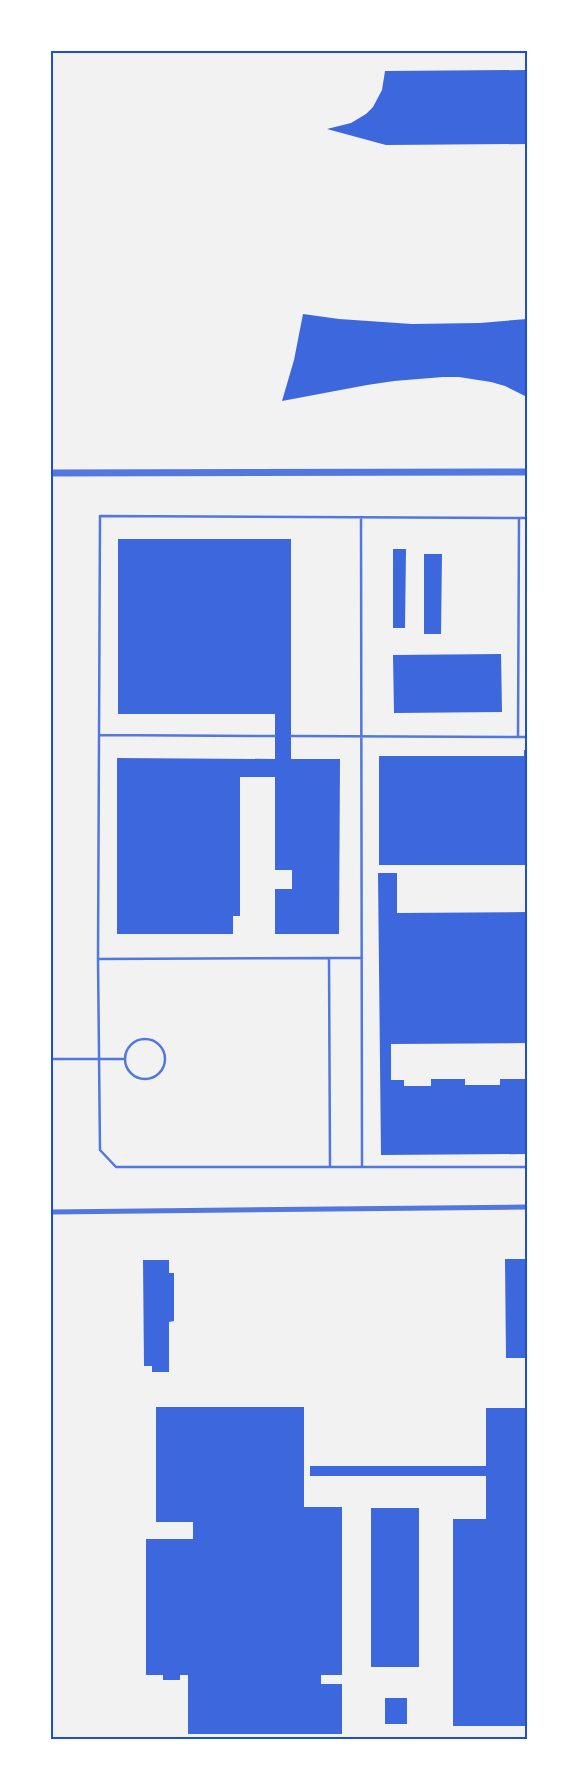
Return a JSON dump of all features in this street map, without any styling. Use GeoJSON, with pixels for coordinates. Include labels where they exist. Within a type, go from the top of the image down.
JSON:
{"type":"FeatureCollection","features":[{"type":"Feature","properties":{"kind":"street"},"geometry":{"type":"LineString","coordinates":[[51,472],[527,472]]}},
{"type":"Feature","properties":{"kind":"street"},"geometry":{"type":"LineString","coordinates":[[51,1212],[527,1207]]}},
{"type":"Feature","properties":{"kind":"lane"},"geometry":{"type":"LineString","coordinates":[[527,518],[100,516],[98,959],[100,1150],[116,1168],[527,1168]]}},
{"type":"Feature","properties":{"kind":"lane"},"geometry":{"type":"LineString","coordinates":[[361,517],[362,1167]]}},
{"type":"Feature","properties":{"kind":"lane"},"geometry":{"type":"LineString","coordinates":[[518,518],[518,737]]}},
{"type":"Feature","properties":{"kind":"lane"},"geometry":{"type":"LineString","coordinates":[[99,735],[275,736]]}},
{"type":"Feature","properties":{"kind":"lane"},"geometry":{"type":"LineString","coordinates":[[291,736],[527,737]]}},
{"type":"Feature","properties":{"kind":"lane"},"geometry":{"type":"LineString","coordinates":[[329,958],[330,1167]]}},
{"type":"Feature","properties":{"kind":"lane"},"geometry":{"type":"LineString","coordinates":[[98,959],[362,958]]}},
{"type":"Feature","properties":{"kind":"lane"},"geometry":{"type":"LineString","coordinates":[[145,1039],[151,1040],[161,1047],[165,1059],[157,1076],[145,1080],[133,1076],[126,1066],[125,1059],[129,1047],[139,1040],[145,1039]]}},
{"type":"Feature","properties":{"kind":"lane"},"geometry":{"type":"LineString","coordinates":[[51,1060],[125,1059]]}},
{"type":"Feature","properties":{"kind":"building"},"geometry":{"type":"Polygon","coordinates":[[[527,70],[527,144],[386,145],[327,129],[351,123],[366,114],[373,107],[382,90],[385,71],[527,70]]]}},
{"type":"Feature","properties":{"kind":"building"},"geometry":{"type":"Polygon","coordinates":[[[303,314],[339,319],[412,324],[480,323],[527,319],[527,397],[505,386],[491,382],[459,377],[443,377],[367,385],[282,401],[294,360],[303,314]]]}},
{"type":"Feature","properties":{"kind":"building"},"geometry":{"type":"Polygon","coordinates":[[[118,539],[291,539],[291,759],[340,759],[339,934],[275,934],[275,889],[292,889],[292,870],[275,870],[275,777],[240,777],[240,916],[233,916],[233,934],[117,934],[117,758],[275,759],[275,714],[118,714],[118,539]]]}},
{"type":"Feature","properties":{"kind":"building"},"geometry":{"type":"Polygon","coordinates":[[[393,549],[406,549],[405,628],[393,628],[393,549]]]}},
{"type":"Feature","properties":{"kind":"building"},"geometry":{"type":"Polygon","coordinates":[[[424,554],[442,554],[441,634],[424,634],[424,554]]]}},
{"type":"Feature","properties":{"kind":"building"},"geometry":{"type":"Polygon","coordinates":[[[501,654],[502,712],[394,713],[393,655],[501,654]]]}},
{"type":"Feature","properties":{"kind":"building"},"geometry":{"type":"Polygon","coordinates":[[[524,750],[527,750],[527,865],[379,865],[379,756],[524,756],[524,750]]]}},
{"type":"Feature","properties":{"kind":"building"},"geometry":{"type":"Polygon","coordinates":[[[378,873],[397,873],[397,913],[527,912],[527,1043],[391,1044],[391,1080],[404,1080],[404,1086],[431,1086],[431,1079],[465,1079],[465,1085],[500,1085],[500,1079],[525,1079],[525,1086],[527,1085],[527,1154],[381,1155],[378,873]]]}},
{"type":"Feature","properties":{"kind":"building"},"geometry":{"type":"Polygon","coordinates":[[[505,1259],[527,1259],[527,1358],[506,1358],[505,1259]]]}},
{"type":"Feature","properties":{"kind":"building"},"geometry":{"type":"Polygon","coordinates":[[[143,1260],[169,1260],[169,1273],[174,1273],[174,1321],[169,1322],[169,1372],[152,1372],[152,1366],[144,1366],[143,1260]]]}},
{"type":"Feature","properties":{"kind":"building"},"geometry":{"type":"Polygon","coordinates":[[[156,1407],[304,1407],[304,1507],[342,1507],[342,1675],[321,1675],[321,1684],[342,1684],[342,1734],[188,1734],[188,1675],[180,1675],[180,1680],[163,1680],[163,1675],[146,1675],[146,1539],[193,1539],[193,1522],[156,1522],[156,1407]]]}},
{"type":"Feature","properties":{"kind":"building"},"geometry":{"type":"Polygon","coordinates":[[[486,1408],[527,1408],[527,1726],[453,1726],[453,1519],[486,1519],[486,1476],[310,1476],[310,1466],[486,1466],[486,1408]]]}},
{"type":"Feature","properties":{"kind":"building"},"geometry":{"type":"Polygon","coordinates":[[[371,1508],[419,1508],[419,1667],[371,1667],[371,1508]]]}},
{"type":"Feature","properties":{"kind":"building"},"geometry":{"type":"Polygon","coordinates":[[[385,1698],[407,1698],[407,1724],[385,1724],[385,1698]]]}}]}
